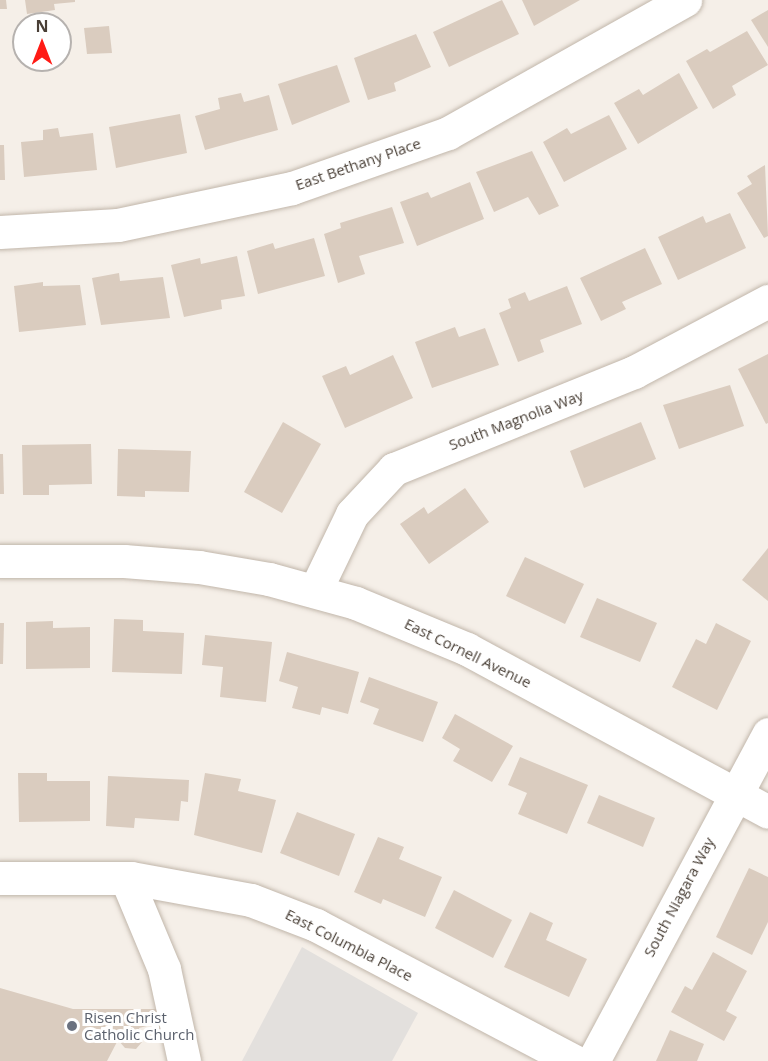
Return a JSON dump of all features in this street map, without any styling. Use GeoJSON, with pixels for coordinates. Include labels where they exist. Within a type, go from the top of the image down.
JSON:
{"type":"FeatureCollection","features":[{"type":"Feature","properties":{"kind":"street","name":"East Bethany Place"},"geometry":{"type":"LineString","coordinates":[[0,232],[118,225],[292,188],[448,133],[685,0]]}},
{"type":"Feature","properties":{"kind":"street","name":"South Magnolia Way"},"geometry":{"type":"LineString","coordinates":[[315,591],[352,514],[394,469],[634,372],[768,301]]}},
{"type":"Feature","properties":{"kind":"street","name":"East Cornell Avenue"},"geometry":{"type":"LineString","coordinates":[[0,561],[165,564],[258,577],[315,591],[438,635],[768,812]]}},
{"type":"Feature","properties":{"kind":"street","name":"South Niagara Way"},"geometry":{"type":"LineString","coordinates":[[593,1061],[733,793],[768,734]]}},
{"type":"Feature","properties":{"kind":"street","name":"East Columbia Place"},"geometry":{"type":"LineString","coordinates":[[0,878],[126,878],[209,890],[280,910],[373,953],[574,1061]]}},
{"type":"Feature","properties":{"kind":"street"},"geometry":{"type":"LineString","coordinates":[[126,878],[164,969],[184,1061]]}},
{"type":"Feature","properties":{"kind":"shaded area"},"geometry":{"type":"Polygon","coordinates":[[[302,947],[418,1013],[392,1061],[242,1061],[302,947]]]}},
{"type":"Feature","properties":{"kind":"building"},"geometry":{"type":"Polygon","coordinates":[[[0,0],[6,0],[7,9],[0,9],[0,0]]]}},
{"type":"Feature","properties":{"kind":"building"},"geometry":{"type":"Polygon","coordinates":[[[25,0],[75,0],[75,2],[54,4],[55,10],[27,12],[25,0]]]}},
{"type":"Feature","properties":{"kind":"building"},"geometry":{"type":"Polygon","coordinates":[[[502,0],[519,34],[449,67],[433,32],[502,0]]]}},
{"type":"Feature","properties":{"kind":"building"},"geometry":{"type":"Polygon","coordinates":[[[522,0],[580,0],[534,26],[522,0]]]}},
{"type":"Feature","properties":{"kind":"building"},"geometry":{"type":"Polygon","coordinates":[[[768,10],[768,47],[751,20],[768,10]]]}},
{"type":"Feature","properties":{"kind":"building"},"geometry":{"type":"Polygon","coordinates":[[[109,26],[112,53],[87,54],[84,28],[109,26]]]}},
{"type":"Feature","properties":{"kind":"building"},"geometry":{"type":"Polygon","coordinates":[[[747,31],[768,65],[732,86],[736,95],[713,109],[686,61],[707,49],[710,52],[747,31]]]}},
{"type":"Feature","properties":{"kind":"building"},"geometry":{"type":"Polygon","coordinates":[[[416,34],[431,67],[394,83],[396,91],[368,100],[354,58],[416,34]]]}},
{"type":"Feature","properties":{"kind":"building"},"geometry":{"type":"Polygon","coordinates":[[[337,65],[350,102],[292,125],[278,84],[337,65]]]}},
{"type":"Feature","properties":{"kind":"building"},"geometry":{"type":"Polygon","coordinates":[[[679,73],[698,108],[638,144],[614,103],[639,89],[643,95],[679,73]]]}},
{"type":"Feature","properties":{"kind":"building"},"geometry":{"type":"Polygon","coordinates":[[[241,93],[244,102],[269,95],[278,130],[205,150],[195,116],[220,109],[218,98],[241,93]]]}},
{"type":"Feature","properties":{"kind":"building"},"geometry":{"type":"Polygon","coordinates":[[[180,114],[187,153],[116,168],[109,127],[180,114]]]}},
{"type":"Feature","properties":{"kind":"building"},"geometry":{"type":"Polygon","coordinates":[[[609,115],[627,149],[564,182],[543,142],[567,128],[571,134],[609,115]]]}},
{"type":"Feature","properties":{"kind":"building"},"geometry":{"type":"Polygon","coordinates":[[[58,128],[60,137],[93,133],[97,170],[24,177],[21,142],[43,140],[43,130],[58,128]]]}},
{"type":"Feature","properties":{"kind":"building"},"geometry":{"type":"Polygon","coordinates":[[[0,145],[4,145],[5,180],[0,180],[0,145]]]}},
{"type":"Feature","properties":{"kind":"building"},"geometry":{"type":"Polygon","coordinates":[[[532,151],[559,206],[539,215],[528,197],[494,212],[476,172],[532,151]]]}},
{"type":"Feature","properties":{"kind":"building"},"geometry":{"type":"Polygon","coordinates":[[[765,165],[768,236],[764,238],[737,193],[752,184],[747,176],[765,165]]]}},
{"type":"Feature","properties":{"kind":"building"},"geometry":{"type":"Polygon","coordinates":[[[470,182],[484,219],[417,246],[400,202],[428,192],[431,198],[470,182]]]}},
{"type":"Feature","properties":{"kind":"building"},"geometry":{"type":"Polygon","coordinates":[[[392,207],[404,243],[359,256],[365,274],[338,283],[324,234],[341,228],[340,223],[392,207]]]}},
{"type":"Feature","properties":{"kind":"building"},"geometry":{"type":"Polygon","coordinates":[[[730,213],[746,248],[678,280],[658,237],[703,216],[706,223],[730,213]]]}},
{"type":"Feature","properties":{"kind":"building"},"geometry":{"type":"Polygon","coordinates":[[[314,238],[325,276],[258,294],[247,251],[273,243],[275,249],[314,238]]]}},
{"type":"Feature","properties":{"kind":"building"},"geometry":{"type":"Polygon","coordinates":[[[645,248],[662,284],[622,302],[626,309],[601,321],[580,278],[645,248]]]}},
{"type":"Feature","properties":{"kind":"building"},"geometry":{"type":"Polygon","coordinates":[[[237,256],[245,296],[221,300],[222,309],[184,317],[171,265],[200,258],[201,264],[237,256]]]}},
{"type":"Feature","properties":{"kind":"building"},"geometry":{"type":"Polygon","coordinates":[[[119,273],[120,281],[163,277],[170,318],[101,325],[92,278],[119,273]]]}},
{"type":"Feature","properties":{"kind":"building"},"geometry":{"type":"Polygon","coordinates":[[[43,282],[43,286],[80,285],[86,325],[19,332],[14,286],[43,282]]]}},
{"type":"Feature","properties":{"kind":"building"},"geometry":{"type":"Polygon","coordinates":[[[567,286],[582,324],[540,340],[544,352],[518,362],[499,313],[511,308],[508,299],[525,292],[529,301],[567,286]]]}},
{"type":"Feature","properties":{"kind":"building"},"geometry":{"type":"Polygon","coordinates":[[[455,327],[459,337],[485,328],[499,365],[432,388],[415,342],[455,327]]]}},
{"type":"Feature","properties":{"kind":"building"},"geometry":{"type":"Polygon","coordinates":[[[768,354],[768,423],[766,424],[738,369],[768,354]]]}},
{"type":"Feature","properties":{"kind":"building"},"geometry":{"type":"Polygon","coordinates":[[[393,355],[413,398],[345,428],[322,376],[346,366],[350,375],[393,355]]]}},
{"type":"Feature","properties":{"kind":"building"},"geometry":{"type":"Polygon","coordinates":[[[730,385],[744,426],[679,449],[663,405],[730,385]]]}},
{"type":"Feature","properties":{"kind":"building"},"geometry":{"type":"Polygon","coordinates":[[[283,422],[321,444],[282,513],[244,492],[283,422]]]}},
{"type":"Feature","properties":{"kind":"building"},"geometry":{"type":"Polygon","coordinates":[[[641,422],[656,459],[584,488],[570,451],[641,422]]]}},
{"type":"Feature","properties":{"kind":"building"},"geometry":{"type":"Polygon","coordinates":[[[91,444],[92,484],[49,485],[49,495],[23,495],[22,445],[91,444]]]}},
{"type":"Feature","properties":{"kind":"building"},"geometry":{"type":"Polygon","coordinates":[[[118,449],[191,451],[189,492],[145,491],[145,497],[117,496],[118,449]]]}},
{"type":"Feature","properties":{"kind":"building"},"geometry":{"type":"Polygon","coordinates":[[[0,454],[3,454],[4,494],[0,494],[0,454]]]}},
{"type":"Feature","properties":{"kind":"building"},"geometry":{"type":"Polygon","coordinates":[[[465,488],[489,522],[429,564],[400,524],[424,507],[428,514],[465,488]]]}},
{"type":"Feature","properties":{"kind":"building"},"geometry":{"type":"Polygon","coordinates":[[[768,548],[768,601],[742,580],[768,548]]]}},
{"type":"Feature","properties":{"kind":"building"},"geometry":{"type":"Polygon","coordinates":[[[525,557],[584,584],[565,624],[506,596],[525,557]]]}},
{"type":"Feature","properties":{"kind":"building"},"geometry":{"type":"Polygon","coordinates":[[[597,598],[657,623],[640,662],[580,637],[597,598]]]}},
{"type":"Feature","properties":{"kind":"building"},"geometry":{"type":"Polygon","coordinates":[[[114,619],[143,620],[143,631],[184,633],[182,674],[112,672],[114,619]]]}},
{"type":"Feature","properties":{"kind":"building"},"geometry":{"type":"Polygon","coordinates":[[[53,621],[53,628],[90,627],[90,668],[26,669],[26,622],[53,621]]]}},
{"type":"Feature","properties":{"kind":"building"},"geometry":{"type":"Polygon","coordinates":[[[0,623],[4,623],[3,664],[0,664],[0,623]]]}},
{"type":"Feature","properties":{"kind":"building"},"geometry":{"type":"Polygon","coordinates":[[[716,623],[751,641],[717,710],[672,687],[696,639],[706,644],[716,623]]]}},
{"type":"Feature","properties":{"kind":"building"},"geometry":{"type":"Polygon","coordinates":[[[205,635],[272,642],[266,702],[220,697],[223,667],[202,665],[205,635]]]}},
{"type":"Feature","properties":{"kind":"building"},"geometry":{"type":"Polygon","coordinates":[[[287,652],[359,672],[348,714],[322,707],[320,715],[292,708],[298,687],[279,681],[287,652]]]}},
{"type":"Feature","properties":{"kind":"building"},"geometry":{"type":"Polygon","coordinates":[[[369,677],[438,702],[423,742],[373,724],[379,709],[360,702],[369,677]]]}},
{"type":"Feature","properties":{"kind":"building"},"geometry":{"type":"Polygon","coordinates":[[[455,714],[513,746],[492,782],[453,761],[460,749],[442,738],[455,714]]]}},
{"type":"Feature","properties":{"kind":"building"},"geometry":{"type":"Polygon","coordinates":[[[520,757],[588,785],[567,834],[518,814],[527,793],[508,785],[520,757]]]}},
{"type":"Feature","properties":{"kind":"building"},"geometry":{"type":"Polygon","coordinates":[[[18,773],[47,773],[47,781],[90,781],[90,821],[19,822],[18,773]]]}},
{"type":"Feature","properties":{"kind":"building"},"geometry":{"type":"Polygon","coordinates":[[[205,773],[241,779],[238,791],[276,800],[262,853],[194,835],[205,773]]]}},
{"type":"Feature","properties":{"kind":"building"},"geometry":{"type":"Polygon","coordinates":[[[108,776],[189,780],[188,802],[181,801],[179,821],[135,818],[134,828],[106,826],[108,776]]]}},
{"type":"Feature","properties":{"kind":"building"},"geometry":{"type":"Polygon","coordinates":[[[599,795],[655,818],[643,847],[587,823],[599,795]]]}},
{"type":"Feature","properties":{"kind":"building"},"geometry":{"type":"Polygon","coordinates":[[[297,812],[355,834],[339,876],[280,853],[297,812]]]}},
{"type":"Feature","properties":{"kind":"building"},"geometry":{"type":"Polygon","coordinates":[[[378,837],[404,847],[399,859],[442,877],[425,917],[383,899],[381,904],[354,892],[378,837]]]}},
{"type":"Feature","properties":{"kind":"building"},"geometry":{"type":"Polygon","coordinates":[[[749,868],[768,877],[768,922],[752,955],[716,937],[749,868]]]}},
{"type":"Feature","properties":{"kind":"building"},"geometry":{"type":"Polygon","coordinates":[[[454,890],[512,920],[493,958],[435,928],[454,890]]]}},
{"type":"Feature","properties":{"kind":"building"},"geometry":{"type":"Polygon","coordinates":[[[530,912],[553,923],[546,940],[587,959],[569,997],[504,967],[530,912]]]}},
{"type":"Feature","properties":{"kind":"building"},"geometry":{"type":"Polygon","coordinates":[[[713,952],[747,971],[726,1011],[737,1017],[724,1041],[671,1012],[685,986],[692,990],[713,952]]]}},
{"type":"Feature","properties":{"kind":"building","name":"Risen Christ Catholic Church"},"geometry":{"type":"Polygon","coordinates":[[[0,988],[73,1009],[165,1009],[167,1021],[139,1028],[142,1042],[136,1049],[125,1048],[118,1040],[107,1061],[0,1061],[0,988]]]}},
{"type":"Feature","properties":{"kind":"building"},"geometry":{"type":"Polygon","coordinates":[[[670,1030],[704,1044],[697,1061],[656,1061],[670,1030]]]}},
{"type":"Feature","properties":{"kind":"place","name":"Risen Christ Catholic Church"},"geometry":{"type":"Point","coordinates":[72,1026]}}]}
